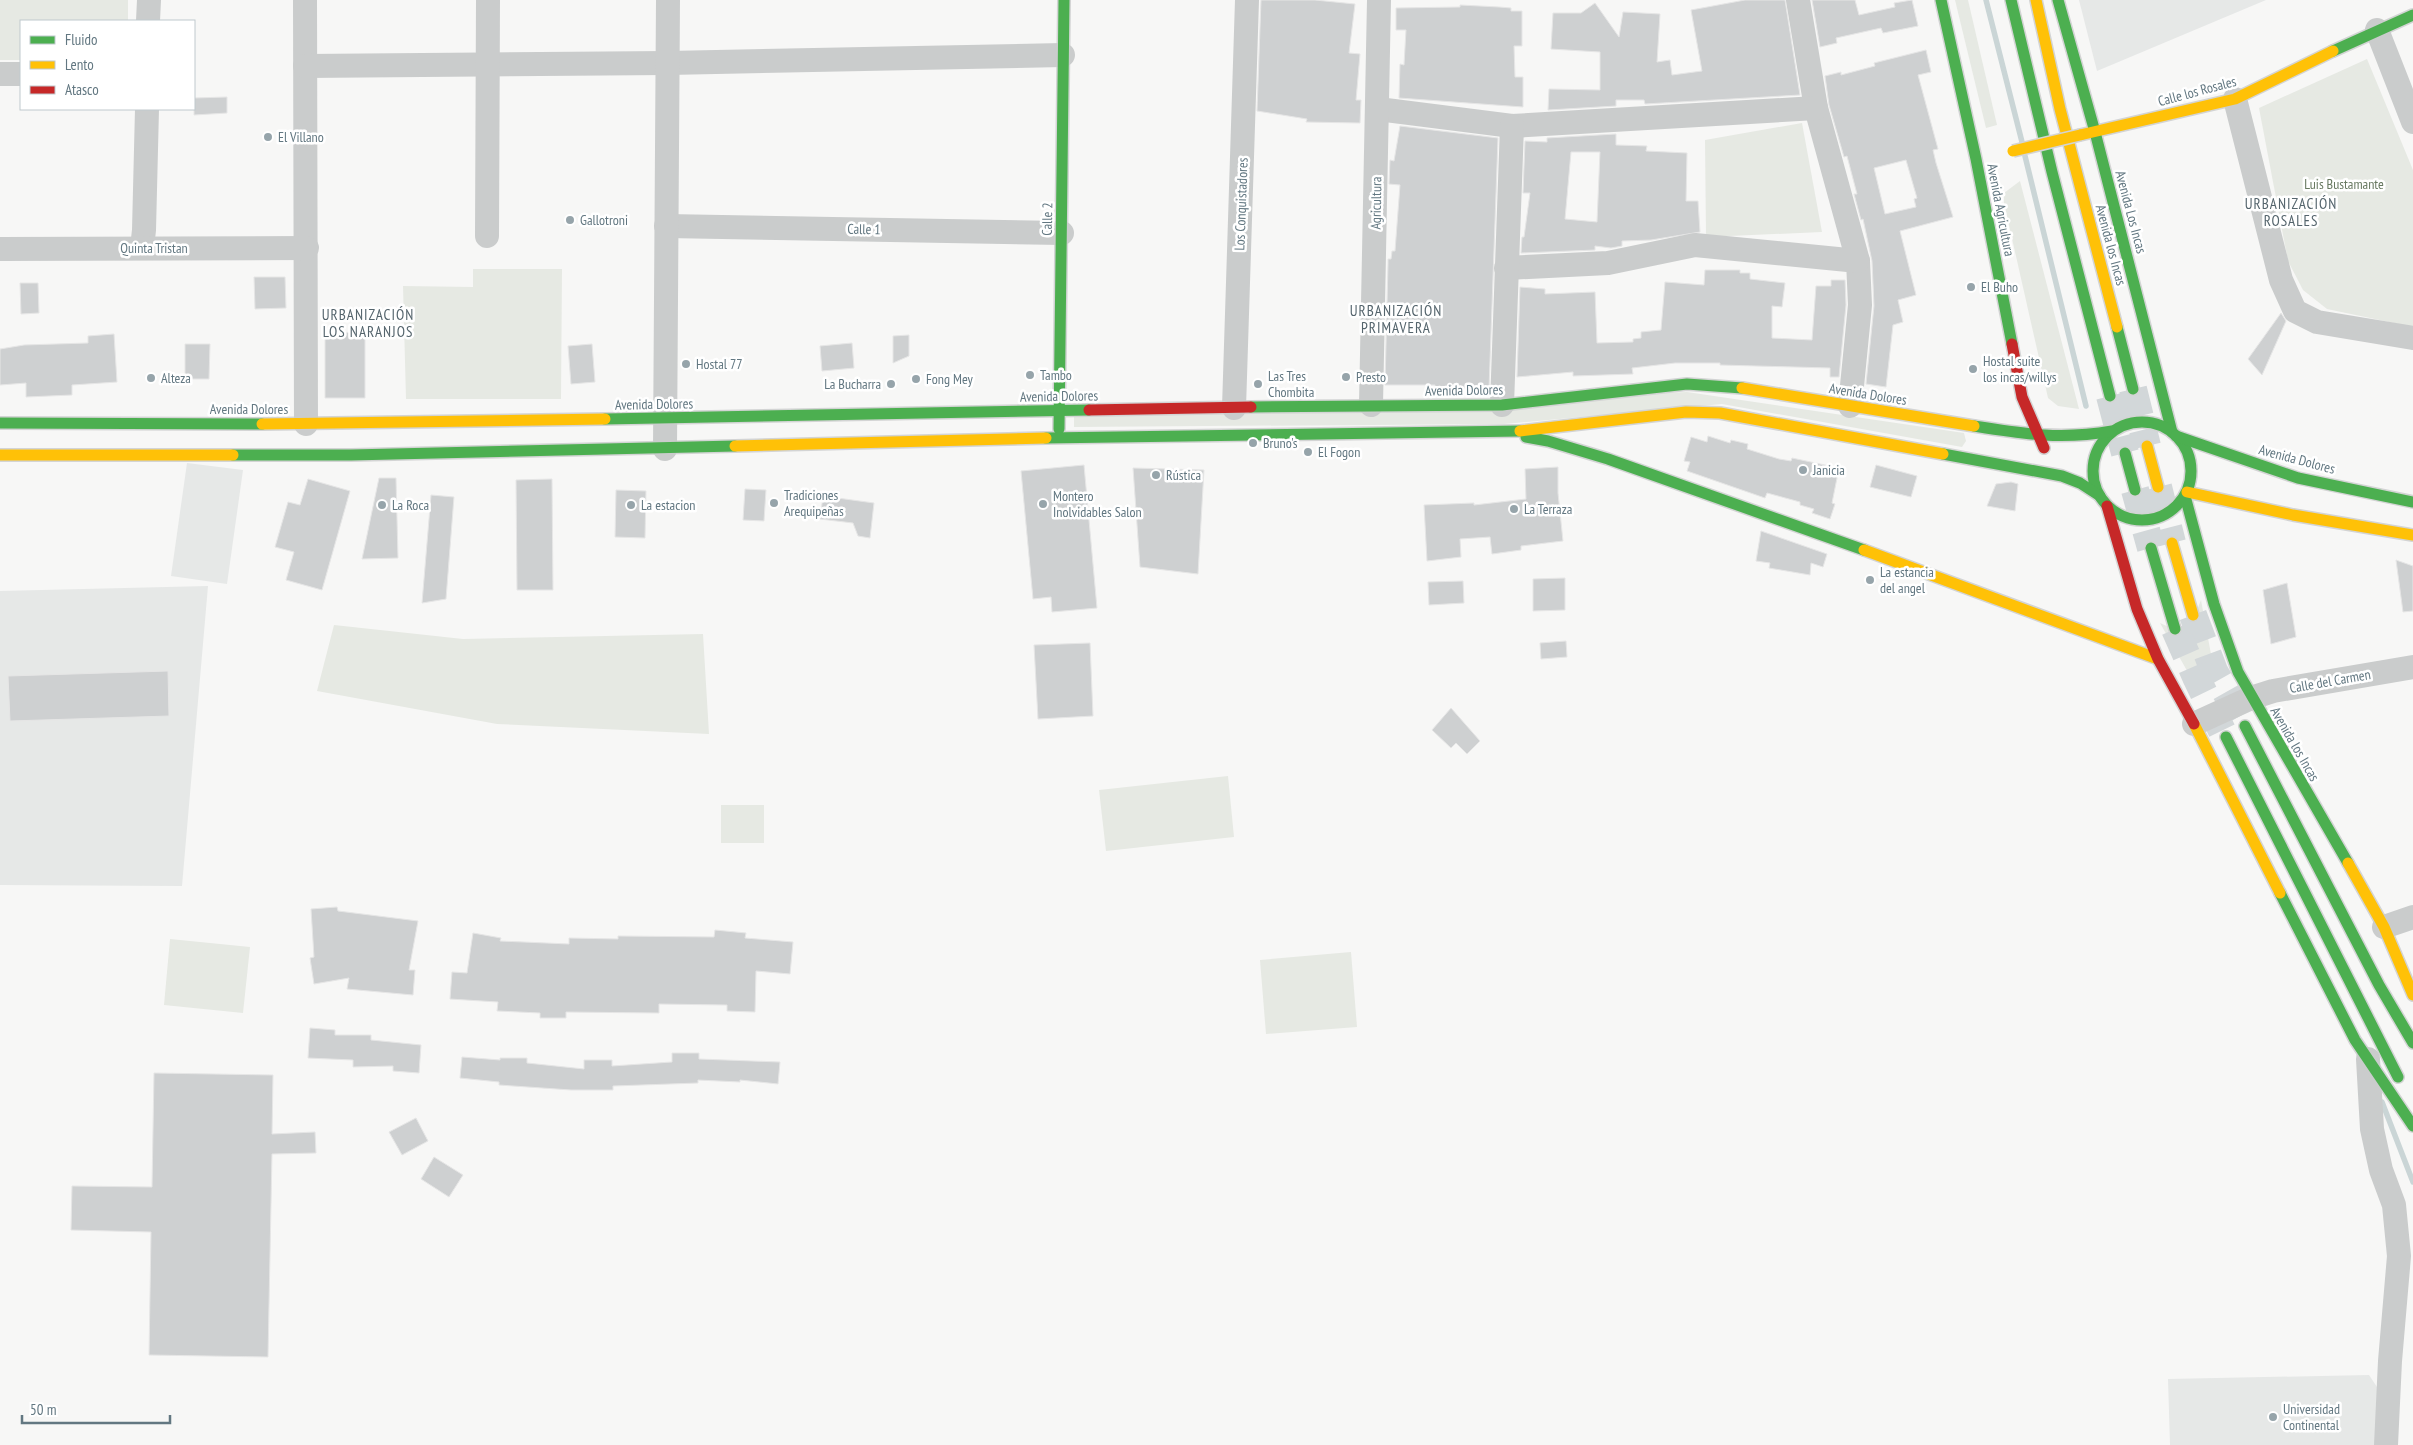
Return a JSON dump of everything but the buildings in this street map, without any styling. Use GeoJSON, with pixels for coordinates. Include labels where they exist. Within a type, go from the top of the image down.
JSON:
{"type":"FeatureCollection","features":[{"type":"Feature","properties":{"kind":"main road","name":"Calle 2"},"geometry":{"type":"LineString","coordinates":[[1058,438],[1064,0]]}},
{"type":"Feature","properties":{"kind":"main road","name":"Avenida Agricultura"},"geometry":{"type":"LineString","coordinates":[[1941,0],[1980,158],[2022,397],[2037,436],[2062,476]]}},
{"type":"Feature","properties":{"kind":"main road"},"geometry":{"type":"LineString","coordinates":[[2011,0],[2052,172],[2110,396]]}},
{"type":"Feature","properties":{"kind":"main road","name":"Avenida los Incas"},"geometry":{"type":"LineString","coordinates":[[2036,0],[2060,109],[2133,390]]}},
{"type":"Feature","properties":{"kind":"main road","name":"Avenida Los Incas"},"geometry":{"type":"LineString","coordinates":[[2058,0],[2095,132],[2174,434]]}},
{"type":"Feature","properties":{"kind":"main road","name":"Calle los Rosales"},"geometry":{"type":"LineString","coordinates":[[2000,154],[2235,98],[2377,30],[2413,15]]}},
{"type":"Feature","properties":{"kind":"main road","name":"Avenida Dolores"},"geometry":{"type":"LineString","coordinates":[[0,423],[306,424],[1502,405],[1687,384],[1726,385],[2037,436],[2088,435],[2112,431]]}},
{"type":"Feature","properties":{"kind":"main road"},"geometry":{"type":"LineString","coordinates":[[1996,429],[2011,415],[2022,397]]}},
{"type":"Feature","properties":{"kind":"main road"},"geometry":{"type":"LineString","coordinates":[[0,455],[341,455],[1058,438],[1505,433],[1686,412],[1720,413],[2062,476],[2100,496]]}},
{"type":"Feature","properties":{"kind":"main road"},"geometry":{"type":"LineString","coordinates":[[2107,506],[2122,516],[2140,521],[2158,518],[2173,509],[2186,494],[2190,478],[2190,462],[2185,448],[2174,434],[2158,424],[2143,422],[2127,424],[2112,431],[2102,442],[2096,455],[2094,483],[2107,506],[2137,609],[2158,659],[2194,724],[2355,1040],[2413,1126]]}},
{"type":"Feature","properties":{"kind":"main road"},"geometry":{"type":"LineString","coordinates":[[1505,433],[1548,441],[1608,459],[1974,590],[2158,659]]}},
{"type":"Feature","properties":{"kind":"main road","name":"Avenida Dolores"},"geometry":{"type":"LineString","coordinates":[[2174,434],[2298,478],[2413,502]]}},
{"type":"Feature","properties":{"kind":"main road"},"geometry":{"type":"LineString","coordinates":[[2147,446],[2158,487]]}},
{"type":"Feature","properties":{"kind":"main road"},"geometry":{"type":"LineString","coordinates":[[2125,453],[2135,490]]}},
{"type":"Feature","properties":{"kind":"main road"},"geometry":{"type":"LineString","coordinates":[[2186,494],[2293,515],[2413,534]]}},
{"type":"Feature","properties":{"kind":"main road","name":"Avenida los Incas"},"geometry":{"type":"LineString","coordinates":[[2186,494],[2214,604],[2238,672],[2251,698],[2384,927],[2413,994]]}},
{"type":"Feature","properties":{"kind":"main road"},"geometry":{"type":"LineString","coordinates":[[2172,543],[2193,615]]}},
{"type":"Feature","properties":{"kind":"main road"},"geometry":{"type":"LineString","coordinates":[[2151,548],[2175,630]]}},
{"type":"Feature","properties":{"kind":"main road"},"geometry":{"type":"LineString","coordinates":[[2245,726],[2365,959],[2413,1043]]}},
{"type":"Feature","properties":{"kind":"main road"},"geometry":{"type":"LineString","coordinates":[[2226,737],[2413,1109]]}},
{"type":"Feature","properties":{"kind":"street"},"geometry":{"type":"LineString","coordinates":[[148,20],[149,0]]}},
{"type":"Feature","properties":{"kind":"street"},"geometry":{"type":"LineString","coordinates":[[304,0],[307,248],[306,424]]}},
{"type":"Feature","properties":{"kind":"street"},"geometry":{"type":"LineString","coordinates":[[487,236],[488,0]]}},
{"type":"Feature","properties":{"kind":"street"},"geometry":{"type":"LineString","coordinates":[[665,448],[668,0]]}},
{"type":"Feature","properties":{"kind":"street","name":"Los Conquistadores"},"geometry":{"type":"LineString","coordinates":[[1234,408],[1247,0]]}},
{"type":"Feature","properties":{"kind":"street","name":"Agricultura"},"geometry":{"type":"LineString","coordinates":[[1370,406],[1379,0]]}},
{"type":"Feature","properties":{"kind":"street"},"geometry":{"type":"LineString","coordinates":[[1798,0],[1816,108],[1858,261],[1860,305],[1850,406]]}},
{"type":"Feature","properties":{"kind":"street"},"geometry":{"type":"LineString","coordinates":[[2377,30],[2413,122]]}},
{"type":"Feature","properties":{"kind":"street"},"geometry":{"type":"LineString","coordinates":[[305,66],[668,64],[1063,55]]}},
{"type":"Feature","properties":{"kind":"street"},"geometry":{"type":"LineString","coordinates":[[0,74],[20,74]]}},
{"type":"Feature","properties":{"kind":"street"},"geometry":{"type":"LineString","coordinates":[[2235,98],[2281,280],[2295,311],[2317,322],[2413,338]]}},
{"type":"Feature","properties":{"kind":"street"},"geometry":{"type":"LineString","coordinates":[[1378,109],[1512,126],[1816,108]]}},
{"type":"Feature","properties":{"kind":"street"},"geometry":{"type":"LineString","coordinates":[[142,248],[147,110]]}},
{"type":"Feature","properties":{"kind":"street"},"geometry":{"type":"LineString","coordinates":[[1502,405],[1512,126]]}},
{"type":"Feature","properties":{"kind":"street","name":"Calle 1"},"geometry":{"type":"LineString","coordinates":[[666,226],[1062,233]]}},
{"type":"Feature","properties":{"kind":"street"},"geometry":{"type":"LineString","coordinates":[[1506,268],[1608,262],[1695,245],[1858,261]]}},
{"type":"Feature","properties":{"kind":"street","name":"Quinta Tristan"},"geometry":{"type":"LineString","coordinates":[[0,249],[307,248]]}},
{"type":"Feature","properties":{"kind":"street","name":"Calle del Carmen"},"geometry":{"type":"LineString","coordinates":[[2194,724],[2251,698],[2273,691],[2413,667]]}},
{"type":"Feature","properties":{"kind":"street"},"geometry":{"type":"LineString","coordinates":[[2384,927],[2413,917]]}},
{"type":"Feature","properties":{"kind":"street"},"geometry":{"type":"LineString","coordinates":[[2368,1059],[2372,1129],[2381,1170],[2394,1205],[2398,1256],[2386,1445]]}},
{"type":"Feature","properties":{"kind":"shaded area"},"geometry":{"type":"Polygon","coordinates":[[[2079,0],[2266,0],[2097,71],[2079,0]]]}},
{"type":"Feature","properties":{"kind":"shaded area"},"geometry":{"type":"Polygon","coordinates":[[[187,463],[243,470],[227,584],[171,576],[187,463]]]}},
{"type":"Feature","properties":{"kind":"shaded area"},"geometry":{"type":"Polygon","coordinates":[[[208,586],[182,886],[0,885],[0,591],[208,586]]]}},
{"type":"Feature","properties":{"kind":"shaded area","name":"Universidad Continental"},"geometry":{"type":"Polygon","coordinates":[[[2369,1375],[2379,1390],[2376,1445],[2170,1445],[2168,1379],[2369,1375]]]}},
{"type":"Feature","properties":{"kind":"green space"},"geometry":{"type":"Polygon","coordinates":[[[0,0],[128,0],[128,20],[20,20],[20,60],[0,60],[0,0]]]}},
{"type":"Feature","properties":{"kind":"green space"},"geometry":{"type":"Polygon","coordinates":[[[1955,0],[1968,0],[1997,125],[1986,128],[1955,0]]]}},
{"type":"Feature","properties":{"kind":"green space","name":"Luis Bustamante"},"geometry":{"type":"Polygon","coordinates":[[[2367,59],[2413,170],[2413,327],[2327,309],[2303,290],[2288,261],[2259,108],[2367,59]]]}},
{"type":"Feature","properties":{"kind":"green space"},"geometry":{"type":"Polygon","coordinates":[[[1802,123],[1822,232],[1706,237],[1705,140],[1802,123]]]}},
{"type":"Feature","properties":{"kind":"green space"},"geometry":{"type":"Polygon","coordinates":[[[2020,181],[2079,409],[2058,406],[2048,398],[2004,203],[2004,193],[2020,181]]]}},
{"type":"Feature","properties":{"kind":"green space"},"geometry":{"type":"Polygon","coordinates":[[[473,269],[562,269],[561,399],[406,399],[403,286],[473,287],[473,269]]]}},
{"type":"Feature","properties":{"kind":"green space"},"geometry":{"type":"Polygon","coordinates":[[[1687,392],[1964,433],[1966,441],[1962,447],[1722,404],[1504,424],[1074,427],[1074,417],[1687,392]]]}},
{"type":"Feature","properties":{"kind":"green space"},"geometry":{"type":"Polygon","coordinates":[[[2201,600],[2215,676],[2200,684],[2194,683],[2160,623],[2182,633],[2190,628],[2201,600]]]}},
{"type":"Feature","properties":{"kind":"green space"},"geometry":{"type":"Polygon","coordinates":[[[334,625],[463,639],[703,634],[709,734],[497,724],[317,691],[334,625]]]}},
{"type":"Feature","properties":{"kind":"green space"},"geometry":{"type":"Polygon","coordinates":[[[1228,776],[1234,837],[1106,851],[1099,790],[1228,776]]]}},
{"type":"Feature","properties":{"kind":"green space"},"geometry":{"type":"Polygon","coordinates":[[[721,805],[764,805],[764,843],[721,843],[721,805]]]}},
{"type":"Feature","properties":{"kind":"green space"},"geometry":{"type":"Polygon","coordinates":[[[170,939],[250,947],[243,1013],[164,1005],[170,939]]]}},
{"type":"Feature","properties":{"kind":"green space"},"geometry":{"type":"Polygon","coordinates":[[[1351,952],[1357,1027],[1266,1034],[1260,960],[1351,952]]]}},
{"type":"Feature","properties":{"kind":"waterway"},"geometry":{"type":"LineString","coordinates":[[1986,0],[2022,142]]}},
{"type":"Feature","properties":{"kind":"waterway"},"geometry":{"type":"LineString","coordinates":[[2025,156],[2086,406]]}},
{"type":"Feature","properties":{"kind":"waterway"},"geometry":{"type":"LineString","coordinates":[[2382,1102],[2413,1182]]}},
{"type":"Feature","properties":{"kind":"tunnel"},"geometry":{"type":"LineString","coordinates":[[2133,389],[2147,446]]}},
{"type":"Feature","properties":{"kind":"tunnel"},"geometry":{"type":"LineString","coordinates":[[2110,396],[2125,453]]}},
{"type":"Feature","properties":{"kind":"tunnel"},"geometry":{"type":"LineString","coordinates":[[2158,487],[2172,543]]}},
{"type":"Feature","properties":{"kind":"tunnel"},"geometry":{"type":"LineString","coordinates":[[2135,490],[2151,548]]}},
{"type":"Feature","properties":{"kind":"tunnel"},"geometry":{"type":"LineString","coordinates":[[2193,615],[2214,671],[2245,726]]}},
{"type":"Feature","properties":{"kind":"tunnel"},"geometry":{"type":"LineString","coordinates":[[2175,629],[2225,737]]}},
{"type":"Feature","properties":{"kind":"traffic: fast"},"geometry":{"type":"LineString","coordinates":[[1059,429],[1064,0]]}},
{"type":"Feature","properties":{"kind":"traffic: fast"},"geometry":{"type":"LineString","coordinates":[[1941,0],[1976,159],[2012,344]]}},
{"type":"Feature","properties":{"kind":"traffic: fast"},"geometry":{"type":"LineString","coordinates":[[2011,0],[2052,172],[2110,396]]}},
{"type":"Feature","properties":{"kind":"traffic: fast"},"geometry":{"type":"LineString","coordinates":[[2058,0],[2095,132],[2172,432]]}},
{"type":"Feature","properties":{"kind":"traffic: fast"},"geometry":{"type":"LineString","coordinates":[[2333,51],[2413,15]]}},
{"type":"Feature","properties":{"kind":"traffic: fast"},"geometry":{"type":"LineString","coordinates":[[2117,327],[2133,389]]}},
{"type":"Feature","properties":{"kind":"traffic: fast"},"geometry":{"type":"LineString","coordinates":[[1251,407],[1502,405],[1687,384],[1742,388]]}},
{"type":"Feature","properties":{"kind":"traffic: fast"},"geometry":{"type":"LineString","coordinates":[[605,419],[1089,410]]}},
{"type":"Feature","properties":{"kind":"traffic: fast"},"geometry":{"type":"LineString","coordinates":[[2142,422],[2161,426],[2177,436],[2187,452],[2191,471],[2187,490],[2177,506],[2161,516],[2142,520],[2123,516],[2107,506],[2097,490],[2093,471],[2097,452],[2107,436],[2123,426],[2142,422]]}},
{"type":"Feature","properties":{"kind":"traffic: fast"},"geometry":{"type":"LineString","coordinates":[[0,423],[262,424]]}},
{"type":"Feature","properties":{"kind":"traffic: fast"},"geometry":{"type":"LineString","coordinates":[[1974,426],[2043,435],[2094,434],[2112,431]]}},
{"type":"Feature","properties":{"kind":"traffic: fast"},"geometry":{"type":"LineString","coordinates":[[1046,438],[1520,431]]}},
{"type":"Feature","properties":{"kind":"traffic: fast"},"geometry":{"type":"LineString","coordinates":[[2176,436],[2298,478],[2413,502]]}},
{"type":"Feature","properties":{"kind":"traffic: fast"},"geometry":{"type":"LineString","coordinates":[[1526,437],[1548,441],[1608,459],[1864,550]]}},
{"type":"Feature","properties":{"kind":"traffic: fast"},"geometry":{"type":"LineString","coordinates":[[233,455],[351,455],[735,446]]}},
{"type":"Feature","properties":{"kind":"traffic: fast"},"geometry":{"type":"LineString","coordinates":[[2125,453],[2135,490]]}},
{"type":"Feature","properties":{"kind":"traffic: fast"},"geometry":{"type":"LineString","coordinates":[[1943,454],[2062,476],[2080,483],[2100,496]]}},
{"type":"Feature","properties":{"kind":"traffic: fast"},"geometry":{"type":"LineString","coordinates":[[2185,496],[2214,604],[2238,672],[2348,863]]}},
{"type":"Feature","properties":{"kind":"traffic: fast"},"geometry":{"type":"LineString","coordinates":[[2151,548],[2175,629]]}},
{"type":"Feature","properties":{"kind":"traffic: fast"},"geometry":{"type":"LineString","coordinates":[[2245,726],[2379,985],[2413,1043]]}},
{"type":"Feature","properties":{"kind":"traffic: fast"},"geometry":{"type":"LineString","coordinates":[[2226,737],[2398,1077]]}},
{"type":"Feature","properties":{"kind":"traffic: fast"},"geometry":{"type":"LineString","coordinates":[[2280,893],[2355,1040],[2413,1126]]}},
{"type":"Feature","properties":{"kind":"traffic: slow"},"geometry":{"type":"LineString","coordinates":[[2036,0],[2060,109],[2117,327]]}},
{"type":"Feature","properties":{"kind":"traffic: slow"},"geometry":{"type":"LineString","coordinates":[[2080,135],[2235,99],[2333,51]]}},
{"type":"Feature","properties":{"kind":"traffic: slow"},"geometry":{"type":"LineString","coordinates":[[2013,151],[2080,135]]}},
{"type":"Feature","properties":{"kind":"traffic: slow"},"geometry":{"type":"LineString","coordinates":[[1742,388],[1974,426]]}},
{"type":"Feature","properties":{"kind":"traffic: slow"},"geometry":{"type":"LineString","coordinates":[[1520,431],[1686,412],[1720,413],[1943,454]]}},
{"type":"Feature","properties":{"kind":"traffic: slow"},"geometry":{"type":"LineString","coordinates":[[262,424],[605,419]]}},
{"type":"Feature","properties":{"kind":"traffic: slow"},"geometry":{"type":"LineString","coordinates":[[735,446],[1046,438]]}},
{"type":"Feature","properties":{"kind":"traffic: slow"},"geometry":{"type":"LineString","coordinates":[[2147,446],[2158,487]]}},
{"type":"Feature","properties":{"kind":"traffic: slow"},"geometry":{"type":"LineString","coordinates":[[0,455],[233,455]]}},
{"type":"Feature","properties":{"kind":"traffic: slow"},"geometry":{"type":"LineString","coordinates":[[2187,492],[2293,515],[2413,535]]}},
{"type":"Feature","properties":{"kind":"traffic: slow"},"geometry":{"type":"LineString","coordinates":[[2172,543],[2193,615]]}},
{"type":"Feature","properties":{"kind":"traffic: slow"},"geometry":{"type":"LineString","coordinates":[[1864,550],[2158,659]]}},
{"type":"Feature","properties":{"kind":"traffic: slow"},"geometry":{"type":"LineString","coordinates":[[2194,724],[2280,893]]}},
{"type":"Feature","properties":{"kind":"traffic: slow"},"geometry":{"type":"LineString","coordinates":[[2348,863],[2384,927],[2413,995]]}},
{"type":"Feature","properties":{"kind":"traffic: jam"},"geometry":{"type":"LineString","coordinates":[[2012,344],[2022,397],[2044,448]]}},
{"type":"Feature","properties":{"kind":"traffic: jam"},"geometry":{"type":"LineString","coordinates":[[1089,410],[1251,407]]}},
{"type":"Feature","properties":{"kind":"traffic: jam"},"geometry":{"type":"LineString","coordinates":[[2107,506],[2137,609],[2158,659],[2194,724]]}},
{"type":"Feature","properties":{"kind":"place","name":"El Villano"},"geometry":{"type":"Point","coordinates":[268,137]}},
{"type":"Feature","properties":{"kind":"place","name":"Gallotroni"},"geometry":{"type":"Point","coordinates":[570,220]}},
{"type":"Feature","properties":{"kind":"place","name":"El Buho"},"geometry":{"type":"Point","coordinates":[1971,287]}},
{"type":"Feature","properties":{"kind":"place","name":"Hostal 77"},"geometry":{"type":"Point","coordinates":[686,364]}},
{"type":"Feature","properties":{"kind":"place","name":"Hostal suite los incas/willys"},"geometry":{"type":"Point","coordinates":[1973,369]}},
{"type":"Feature","properties":{"kind":"place","name":"Tambo"},"geometry":{"type":"Point","coordinates":[1030,375]}},
{"type":"Feature","properties":{"kind":"place","name":"Presto"},"geometry":{"type":"Point","coordinates":[1346,377]}},
{"type":"Feature","properties":{"kind":"place","name":"Alteza"},"geometry":{"type":"Point","coordinates":[151,378]}},
{"type":"Feature","properties":{"kind":"place","name":"Fong Mey"},"geometry":{"type":"Point","coordinates":[916,379]}},
{"type":"Feature","properties":{"kind":"place","name":"La Bucharra"},"geometry":{"type":"Point","coordinates":[891,384]}},
{"type":"Feature","properties":{"kind":"place","name":"Las Tres Chombita"},"geometry":{"type":"Point","coordinates":[1258,384]}},
{"type":"Feature","properties":{"kind":"place","name":"Bruno's"},"geometry":{"type":"Point","coordinates":[1253,443]}},
{"type":"Feature","properties":{"kind":"place","name":"El Fogon"},"geometry":{"type":"Point","coordinates":[1308,452]}},
{"type":"Feature","properties":{"kind":"place","name":"Janicia"},"geometry":{"type":"Point","coordinates":[1803,470]}},
{"type":"Feature","properties":{"kind":"place","name":"Rústica"},"geometry":{"type":"Point","coordinates":[1156,475]}},
{"type":"Feature","properties":{"kind":"place","name":"Tradiciones Arequipeñas"},"geometry":{"type":"Point","coordinates":[774,503]}},
{"type":"Feature","properties":{"kind":"place","name":"Montero Inolvidables Salon"},"geometry":{"type":"Point","coordinates":[1043,504]}},
{"type":"Feature","properties":{"kind":"place","name":"La Roca"},"geometry":{"type":"Point","coordinates":[382,505]}},
{"type":"Feature","properties":{"kind":"place","name":"La estacion"},"geometry":{"type":"Point","coordinates":[631,505]}},
{"type":"Feature","properties":{"kind":"place","name":"La Terraza"},"geometry":{"type":"Point","coordinates":[1514,509]}},
{"type":"Feature","properties":{"kind":"place","name":"La estancia del angel"},"geometry":{"type":"Point","coordinates":[1870,580]}},
{"type":"Feature","properties":{"kind":"place","name":"Universidad Continental"},"geometry":{"type":"Point","coordinates":[2273,1417]}},
{"type":"Feature","properties":{"kind":"district","name":"URBANIZACIÓN ROSALES"},"geometry":{"type":"Point","coordinates":[2291,212]}},
{"type":"Feature","properties":{"kind":"district","name":"URBANIZACIÓN PRIMAVERA"},"geometry":{"type":"Point","coordinates":[1396,318]}},
{"type":"Feature","properties":{"kind":"district","name":"URBANIZACIÓN LOS NARANJOS"},"geometry":{"type":"Point","coordinates":[368,322]}}]}
